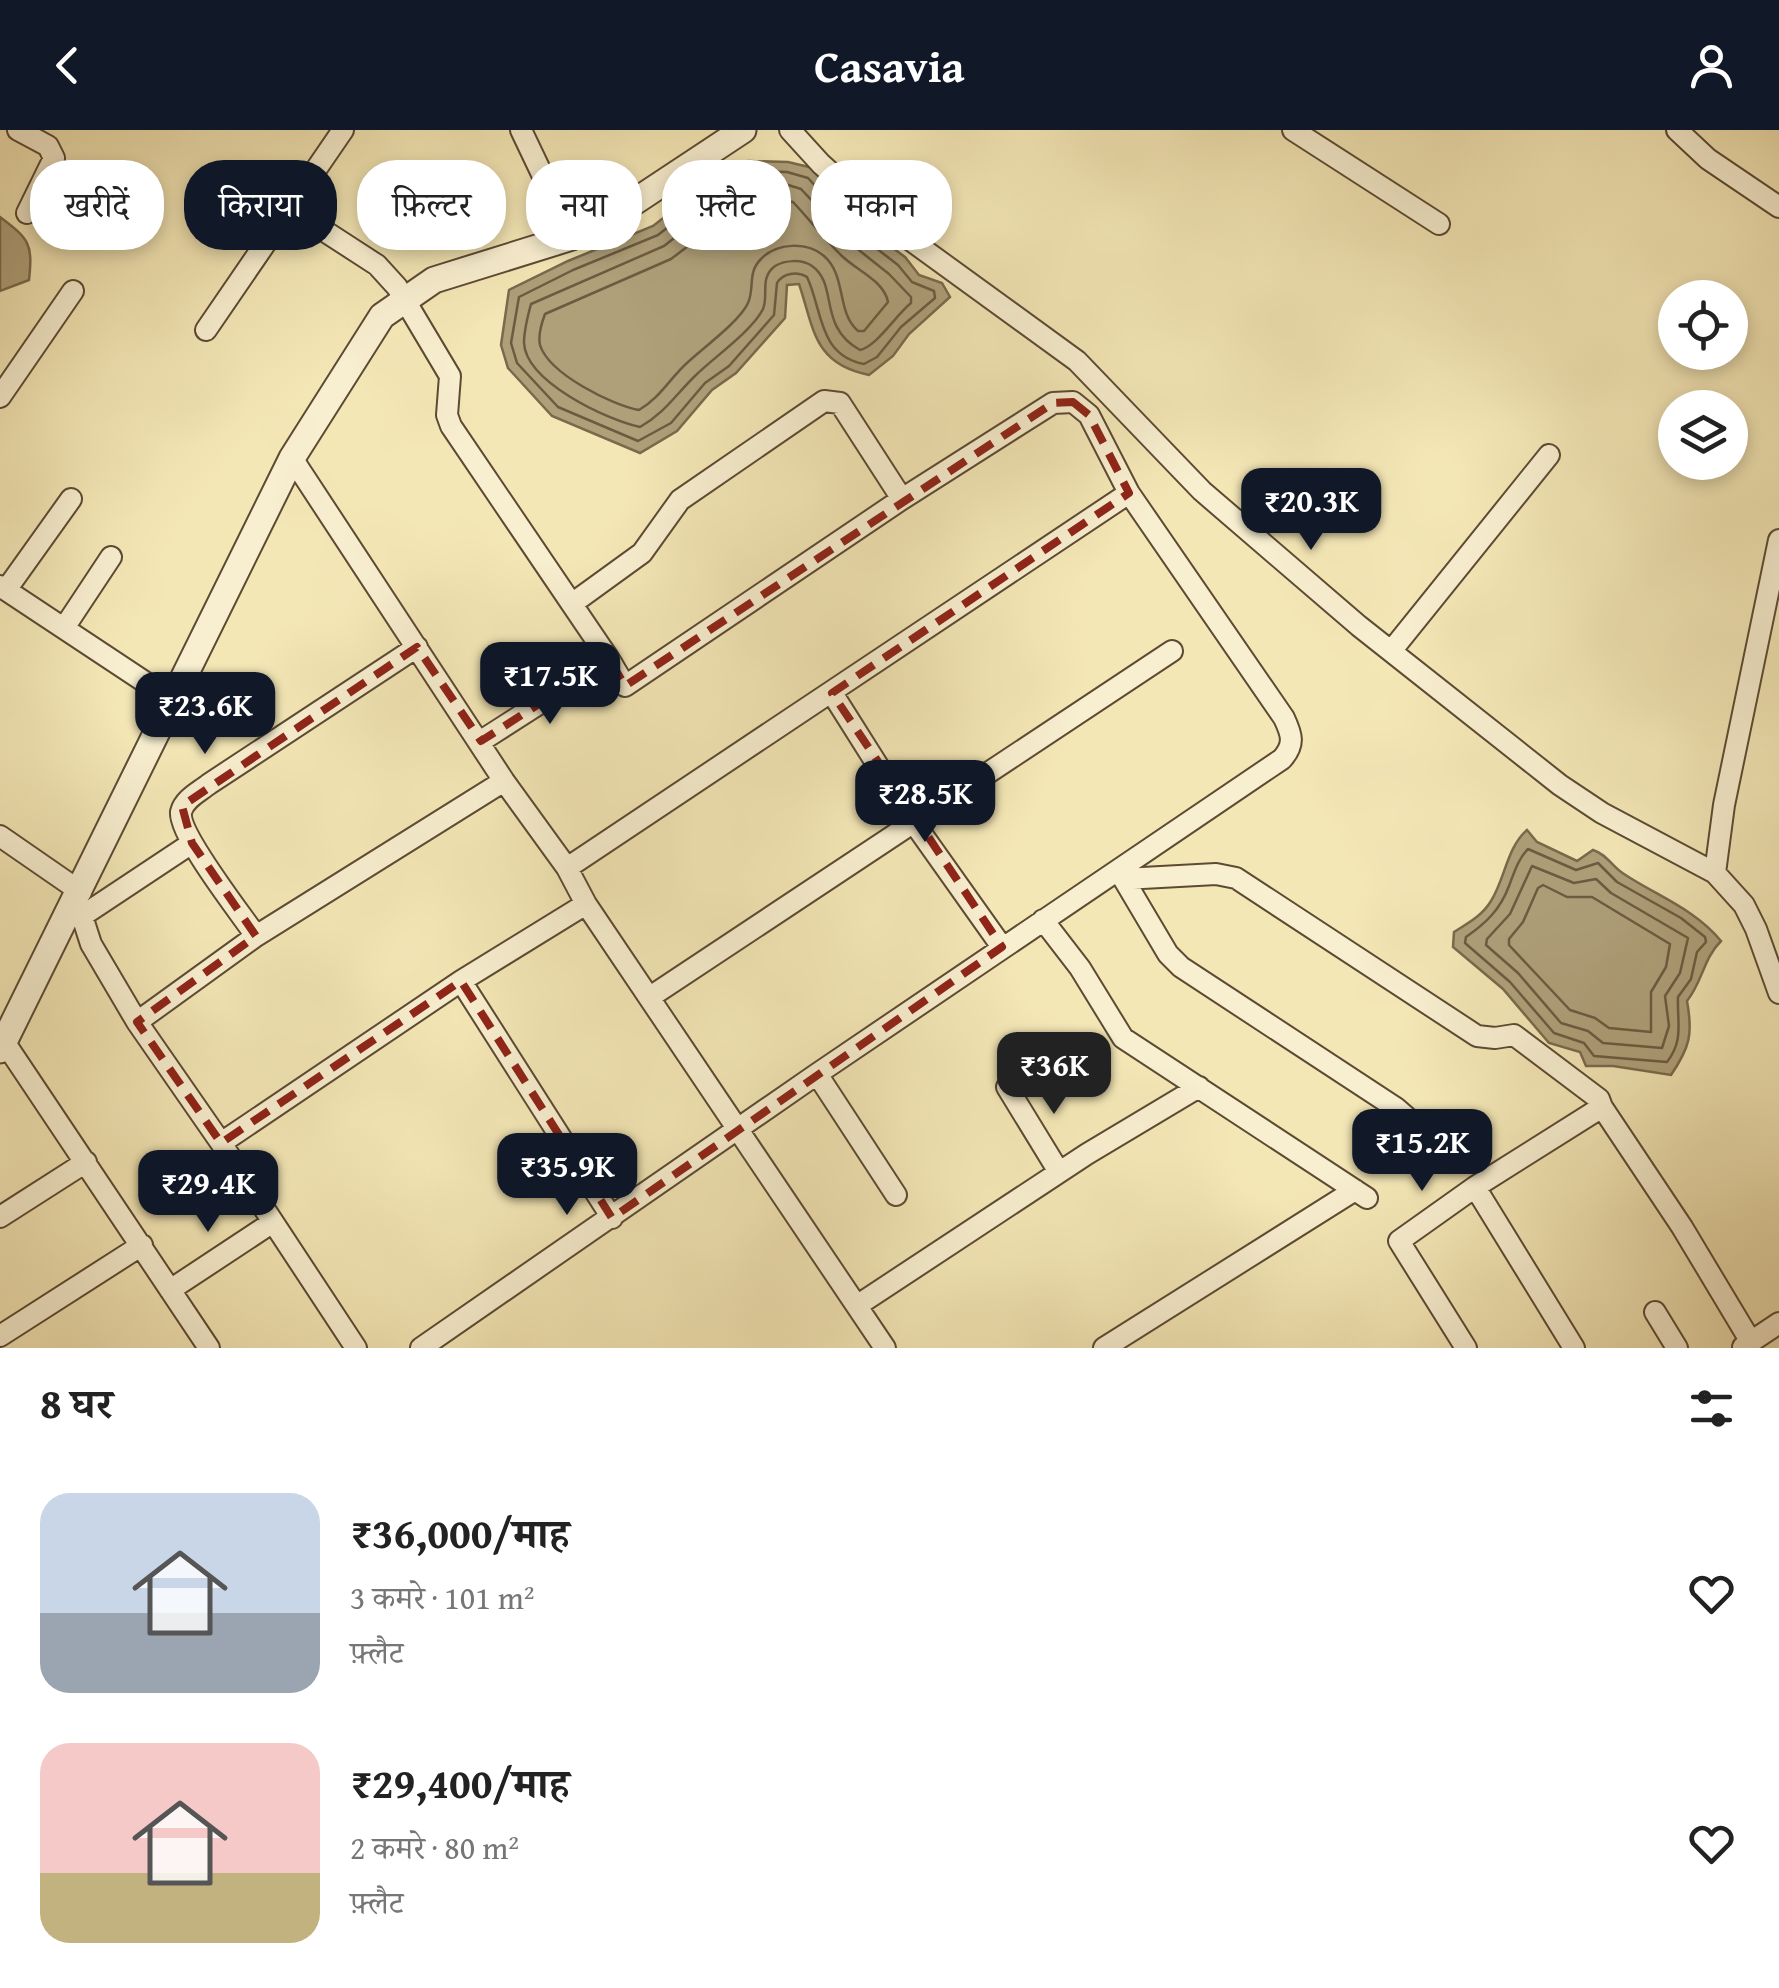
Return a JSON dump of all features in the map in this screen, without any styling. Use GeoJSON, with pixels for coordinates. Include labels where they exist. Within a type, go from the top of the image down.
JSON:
{"type":"FeatureCollection","features":[{"type":"Feature","properties":{"kind":"street"},"geometry":{"type":"LineString","coordinates":[[18,130],[48,146],[54,158],[27,213]]}},
{"type":"Feature","properties":{"kind":"street"},"geometry":{"type":"LineString","coordinates":[[322,160],[342,130]]}},
{"type":"Feature","properties":{"kind":"street"},"geometry":{"type":"LineString","coordinates":[[522,130],[536,160]]}},
{"type":"Feature","properties":{"kind":"street"},"geometry":{"type":"LineString","coordinates":[[642,197],[743,130]]}},
{"type":"Feature","properties":{"kind":"street"},"geometry":{"type":"LineString","coordinates":[[790,130],[886,223],[1077,362],[1242,527],[1560,785],[1602,813],[1715,873],[1744,905],[1779,993]]}},
{"type":"Feature","properties":{"kind":"street"},"geometry":{"type":"LineString","coordinates":[[1294,130],[1439,224]]}},
{"type":"Feature","properties":{"kind":"street"},"geometry":{"type":"LineString","coordinates":[[1677,130],[1708,159],[1779,208]]}},
{"type":"Feature","properties":{"kind":"street"},"geometry":{"type":"LineString","coordinates":[[337,239],[377,265],[403,298],[450,376],[447,416],[451,426],[625,686],[902,499],[1064,400],[1089,415],[1129,492],[1284,718],[1292,736],[1291,748],[1282,759],[1121,874],[1002,947],[421,1348]]}},
{"type":"Feature","properties":{"kind":"street"},"geometry":{"type":"LineString","coordinates":[[206,330],[260,250]]}},
{"type":"Feature","properties":{"kind":"street"},"geometry":{"type":"LineString","coordinates":[[200,1345],[142,1246],[2,1047],[78,906],[172,700],[292,458],[368,333],[403,298],[434,280],[530,250]]}},
{"type":"Feature","properties":{"kind":"street"},"geometry":{"type":"LineString","coordinates":[[0,398],[73,291]]}},
{"type":"Feature","properties":{"kind":"street"},"geometry":{"type":"LineString","coordinates":[[573,604],[642,553],[680,500],[824,401],[840,403],[902,499]]}},
{"type":"Feature","properties":{"kind":"street"},"geometry":{"type":"LineString","coordinates":[[1392,650],[1550,456]]}},
{"type":"Feature","properties":{"kind":"street"},"geometry":{"type":"LineString","coordinates":[[292,458],[504,781],[566,868],[586,904],[858,1304],[876,1345]]}},
{"type":"Feature","properties":{"kind":"street"},"geometry":{"type":"LineString","coordinates":[[566,868],[832,694],[1129,492]]}},
{"type":"Feature","properties":{"kind":"street"},"geometry":{"type":"LineString","coordinates":[[71,499],[3,588],[172,700]]}},
{"type":"Feature","properties":{"kind":"street"},"geometry":{"type":"LineString","coordinates":[[1715,873],[1724,805],[1779,540]]}},
{"type":"Feature","properties":{"kind":"street"},"geometry":{"type":"LineString","coordinates":[[64,628],[111,557]]}},
{"type":"Feature","properties":{"kind":"street"},"geometry":{"type":"LineString","coordinates":[[256,936],[192,843],[180,818],[182,806],[416,646]]}},
{"type":"Feature","properties":{"kind":"street"},"geometry":{"type":"LineString","coordinates":[[650,997],[1172,650]]}},
{"type":"Feature","properties":{"kind":"street"},"geometry":{"type":"LineString","coordinates":[[481,742],[609,659]]}},
{"type":"Feature","properties":{"kind":"street"},"geometry":{"type":"LineString","coordinates":[[832,694],[914,823],[1002,947]]}},
{"type":"Feature","properties":{"kind":"street"},"geometry":{"type":"LineString","coordinates":[[137,1022],[256,936],[504,781]]}},
{"type":"Feature","properties":{"kind":"street"},"geometry":{"type":"LineString","coordinates":[[0,836],[78,906],[91,944],[137,1022],[356,1348]]}},
{"type":"Feature","properties":{"kind":"street"},"geometry":{"type":"LineString","coordinates":[[78,906],[192,843]]}},
{"type":"Feature","properties":{"kind":"street"},"geometry":{"type":"LineString","coordinates":[[1121,874],[1216,874],[1236,878],[1476,1036],[1514,1034],[1598,1098],[1682,1227],[1746,1345],[1779,1323]]}},
{"type":"Feature","properties":{"kind":"street"},"geometry":{"type":"LineString","coordinates":[[1121,874],[1168,954],[1181,966],[1396,1108],[1428,1136]]}},
{"type":"Feature","properties":{"kind":"street"},"geometry":{"type":"LineString","coordinates":[[221,1143],[461,982],[586,904]]}},
{"type":"Feature","properties":{"kind":"street"},"geometry":{"type":"LineString","coordinates":[[1043,920],[1080,968],[1123,1038],[1361,1194],[1138,1339],[1104,1348]]}},
{"type":"Feature","properties":{"kind":"street"},"geometry":{"type":"LineString","coordinates":[[461,982],[612,1218]]}},
{"type":"Feature","properties":{"kind":"street"},"geometry":{"type":"LineString","coordinates":[[817,1074],[896,1195]]}},
{"type":"Feature","properties":{"kind":"street"},"geometry":{"type":"LineString","coordinates":[[1007,1087],[1059,1172]]}},
{"type":"Feature","properties":{"kind":"street"},"geometry":{"type":"LineString","coordinates":[[858,1304],[1059,1172],[1199,1087]]}},
{"type":"Feature","properties":{"kind":"street"},"geometry":{"type":"LineString","coordinates":[[1466,1348],[1399,1241],[1475,1187],[1602,1107]]}},
{"type":"Feature","properties":{"kind":"street"},"geometry":{"type":"LineString","coordinates":[[3,1208],[86,1162]]}},
{"type":"Feature","properties":{"kind":"street"},"geometry":{"type":"LineString","coordinates":[[1475,1187],[1574,1348]]}},
{"type":"Feature","properties":{"kind":"street"},"geometry":{"type":"LineString","coordinates":[[170,1290],[273,1222]]}},
{"type":"Feature","properties":{"kind":"street"},"geometry":{"type":"LineString","coordinates":[[0,1336],[142,1246]]}},
{"type":"Feature","properties":{"kind":"street"},"geometry":{"type":"LineString","coordinates":[[1655,1312],[1676,1348]]}},
{"type":"Feature","properties":{"kind":"highlighted area"},"geometry":{"type":"Polygon","coordinates":[[[1073,402],[1089,415],[1129,493],[832,693],[1002,947],[612,1218],[461,981],[221,1143],[137,1022],[256,936],[192,843],[182,806],[417,647],[481,741],[609,659],[625,686],[1053,403],[1073,402]]]}},
{"type":"Feature","properties":{"kind":"water"},"geometry":{"type":"Polygon","coordinates":[[[791,163],[811,168],[811,250],[896,250],[919,275],[942,283],[950,297],[869,375],[851,370],[826,353],[813,329],[799,284],[787,285],[785,318],[736,373],[712,390],[677,431],[640,453],[552,416],[508,368],[501,345],[509,290],[595,250],[642,250],[642,231],[662,219],[662,250],[791,250],[791,163]]]}},
{"type":"Feature","properties":{"kind":"water"},"geometry":{"type":"Polygon","coordinates":[[[0,217],[23,237],[30,258],[29,280],[0,291],[0,217]]]}},
{"type":"Feature","properties":{"kind":"water"},"geometry":{"type":"Polygon","coordinates":[[[1527,830],[1537,842],[1577,861],[1593,850],[1598,852],[1624,874],[1700,920],[1721,941],[1687,1001],[1688,1040],[1671,1075],[1586,1066],[1580,1052],[1549,1043],[1503,989],[1453,947],[1454,932],[1479,915],[1491,901],[1515,845],[1527,830]]]}}]}
